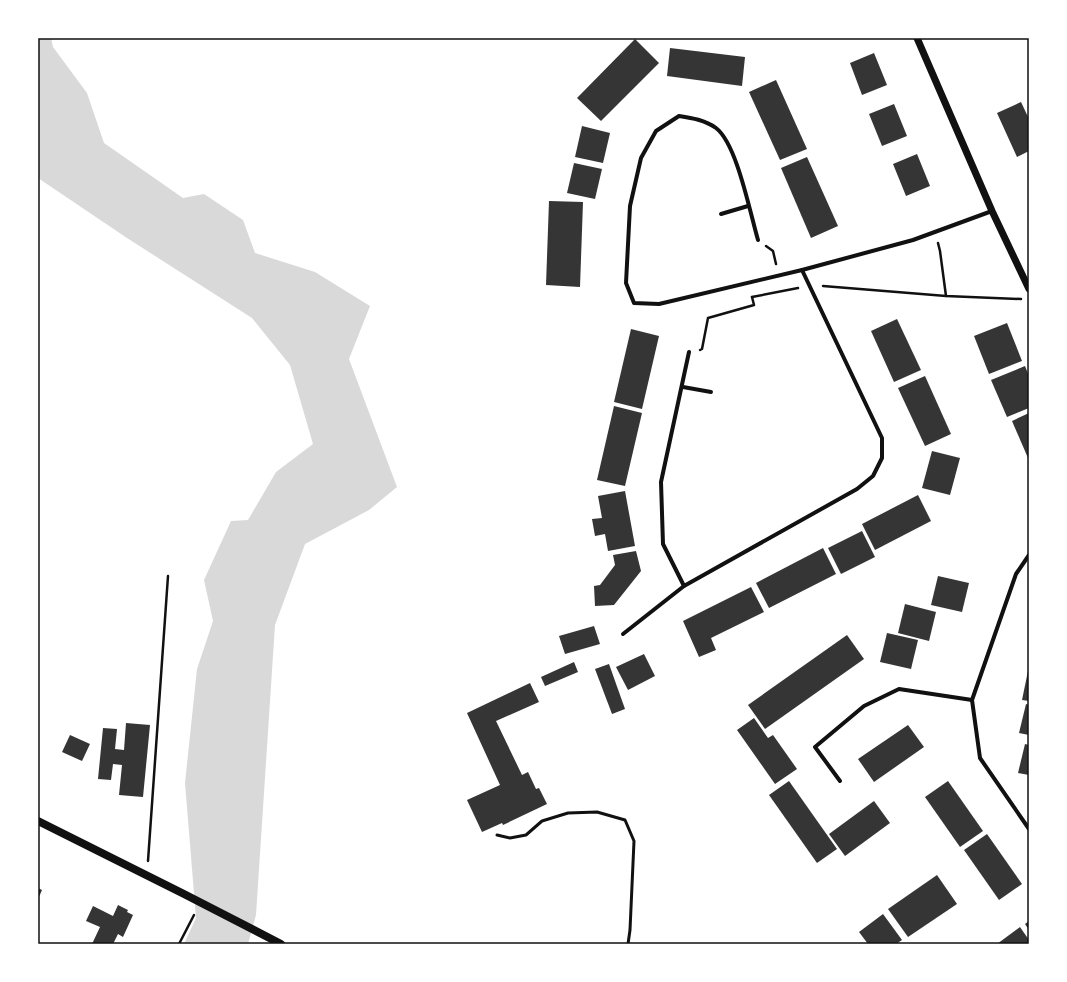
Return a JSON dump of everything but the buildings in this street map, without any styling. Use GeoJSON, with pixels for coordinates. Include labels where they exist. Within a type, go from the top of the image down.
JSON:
{"type":"FeatureCollection","features":[{"type":"Feature","properties":{"kind":"main road"},"geometry":{"type":"LineString","coordinates":[[38,821],[281,944]]}},
{"type":"Feature","properties":{"kind":"street"},"geometry":{"type":"LineString","coordinates":[[917,38],[992,211],[1029,289]]}},
{"type":"Feature","properties":{"kind":"street"},"geometry":{"type":"LineString","coordinates":[[758,240],[730,146],[717,129],[701,120],[679,116],[656,131],[641,158],[630,206],[626,283],[634,303],[659,304],[779,276],[913,240],[992,211]]}},
{"type":"Feature","properties":{"kind":"street"},"geometry":{"type":"LineString","coordinates":[[721,214],[748,206]]}},
{"type":"Feature","properties":{"kind":"street"},"geometry":{"type":"LineString","coordinates":[[623,634],[684,586],[857,489],[874,476],[882,458],[882,438],[802,270]]}},
{"type":"Feature","properties":{"kind":"street"},"geometry":{"type":"LineString","coordinates":[[684,586],[664,544],[661,482],[683,387],[689,352]]}},
{"type":"Feature","properties":{"kind":"street"},"geometry":{"type":"LineString","coordinates":[[683,387],[711,392]]}},
{"type":"Feature","properties":{"kind":"street"},"geometry":{"type":"LineString","coordinates":[[1029,555],[1016,574],[972,700],[980,758],[1029,829]]}},
{"type":"Feature","properties":{"kind":"street"},"geometry":{"type":"LineString","coordinates":[[840,781],[815,746],[864,706],[898,689],[972,700]]}},
{"type":"Feature","properties":{"kind":"lane"},"geometry":{"type":"LineString","coordinates":[[497,835],[510,838],[526,835],[542,821],[568,813],[597,812],[625,820],[634,841],[628,944]]}},
{"type":"Feature","properties":{"kind":"path"},"geometry":{"type":"LineString","coordinates":[[934,233],[940,251],[946,296]]}},
{"type":"Feature","properties":{"kind":"path"},"geometry":{"type":"LineString","coordinates":[[758,240],[773,251],[779,276]]}},
{"type":"Feature","properties":{"kind":"path"},"geometry":{"type":"LineString","coordinates":[[689,352],[702,349],[708,318],[754,305],[748,283]]}},
{"type":"Feature","properties":{"kind":"path"},"geometry":{"type":"LineString","coordinates":[[752,297],[821,283],[823,287],[1022,300]]}},
{"type":"Feature","properties":{"kind":"path"},"geometry":{"type":"LineString","coordinates":[[147,875],[168,576]]}},
{"type":"Feature","properties":{"kind":"path"},"geometry":{"type":"LineString","coordinates":[[179,944],[200,902]]}},
{"type":"Feature","properties":{"kind":"shaded area"},"geometry":{"type":"Polygon","coordinates":[[[38,38],[51,38],[53,47],[87,93],[104,143],[183,198],[204,194],[243,220],[255,253],[315,272],[370,306],[349,359],[397,487],[369,510],[305,544],[275,625],[256,915],[248,944],[184,944],[196,918],[185,783],[197,669],[213,621],[204,580],[231,521],[248,520],[276,472],[313,444],[290,365],[252,318],[127,238],[38,178],[38,38]]]}}]}
